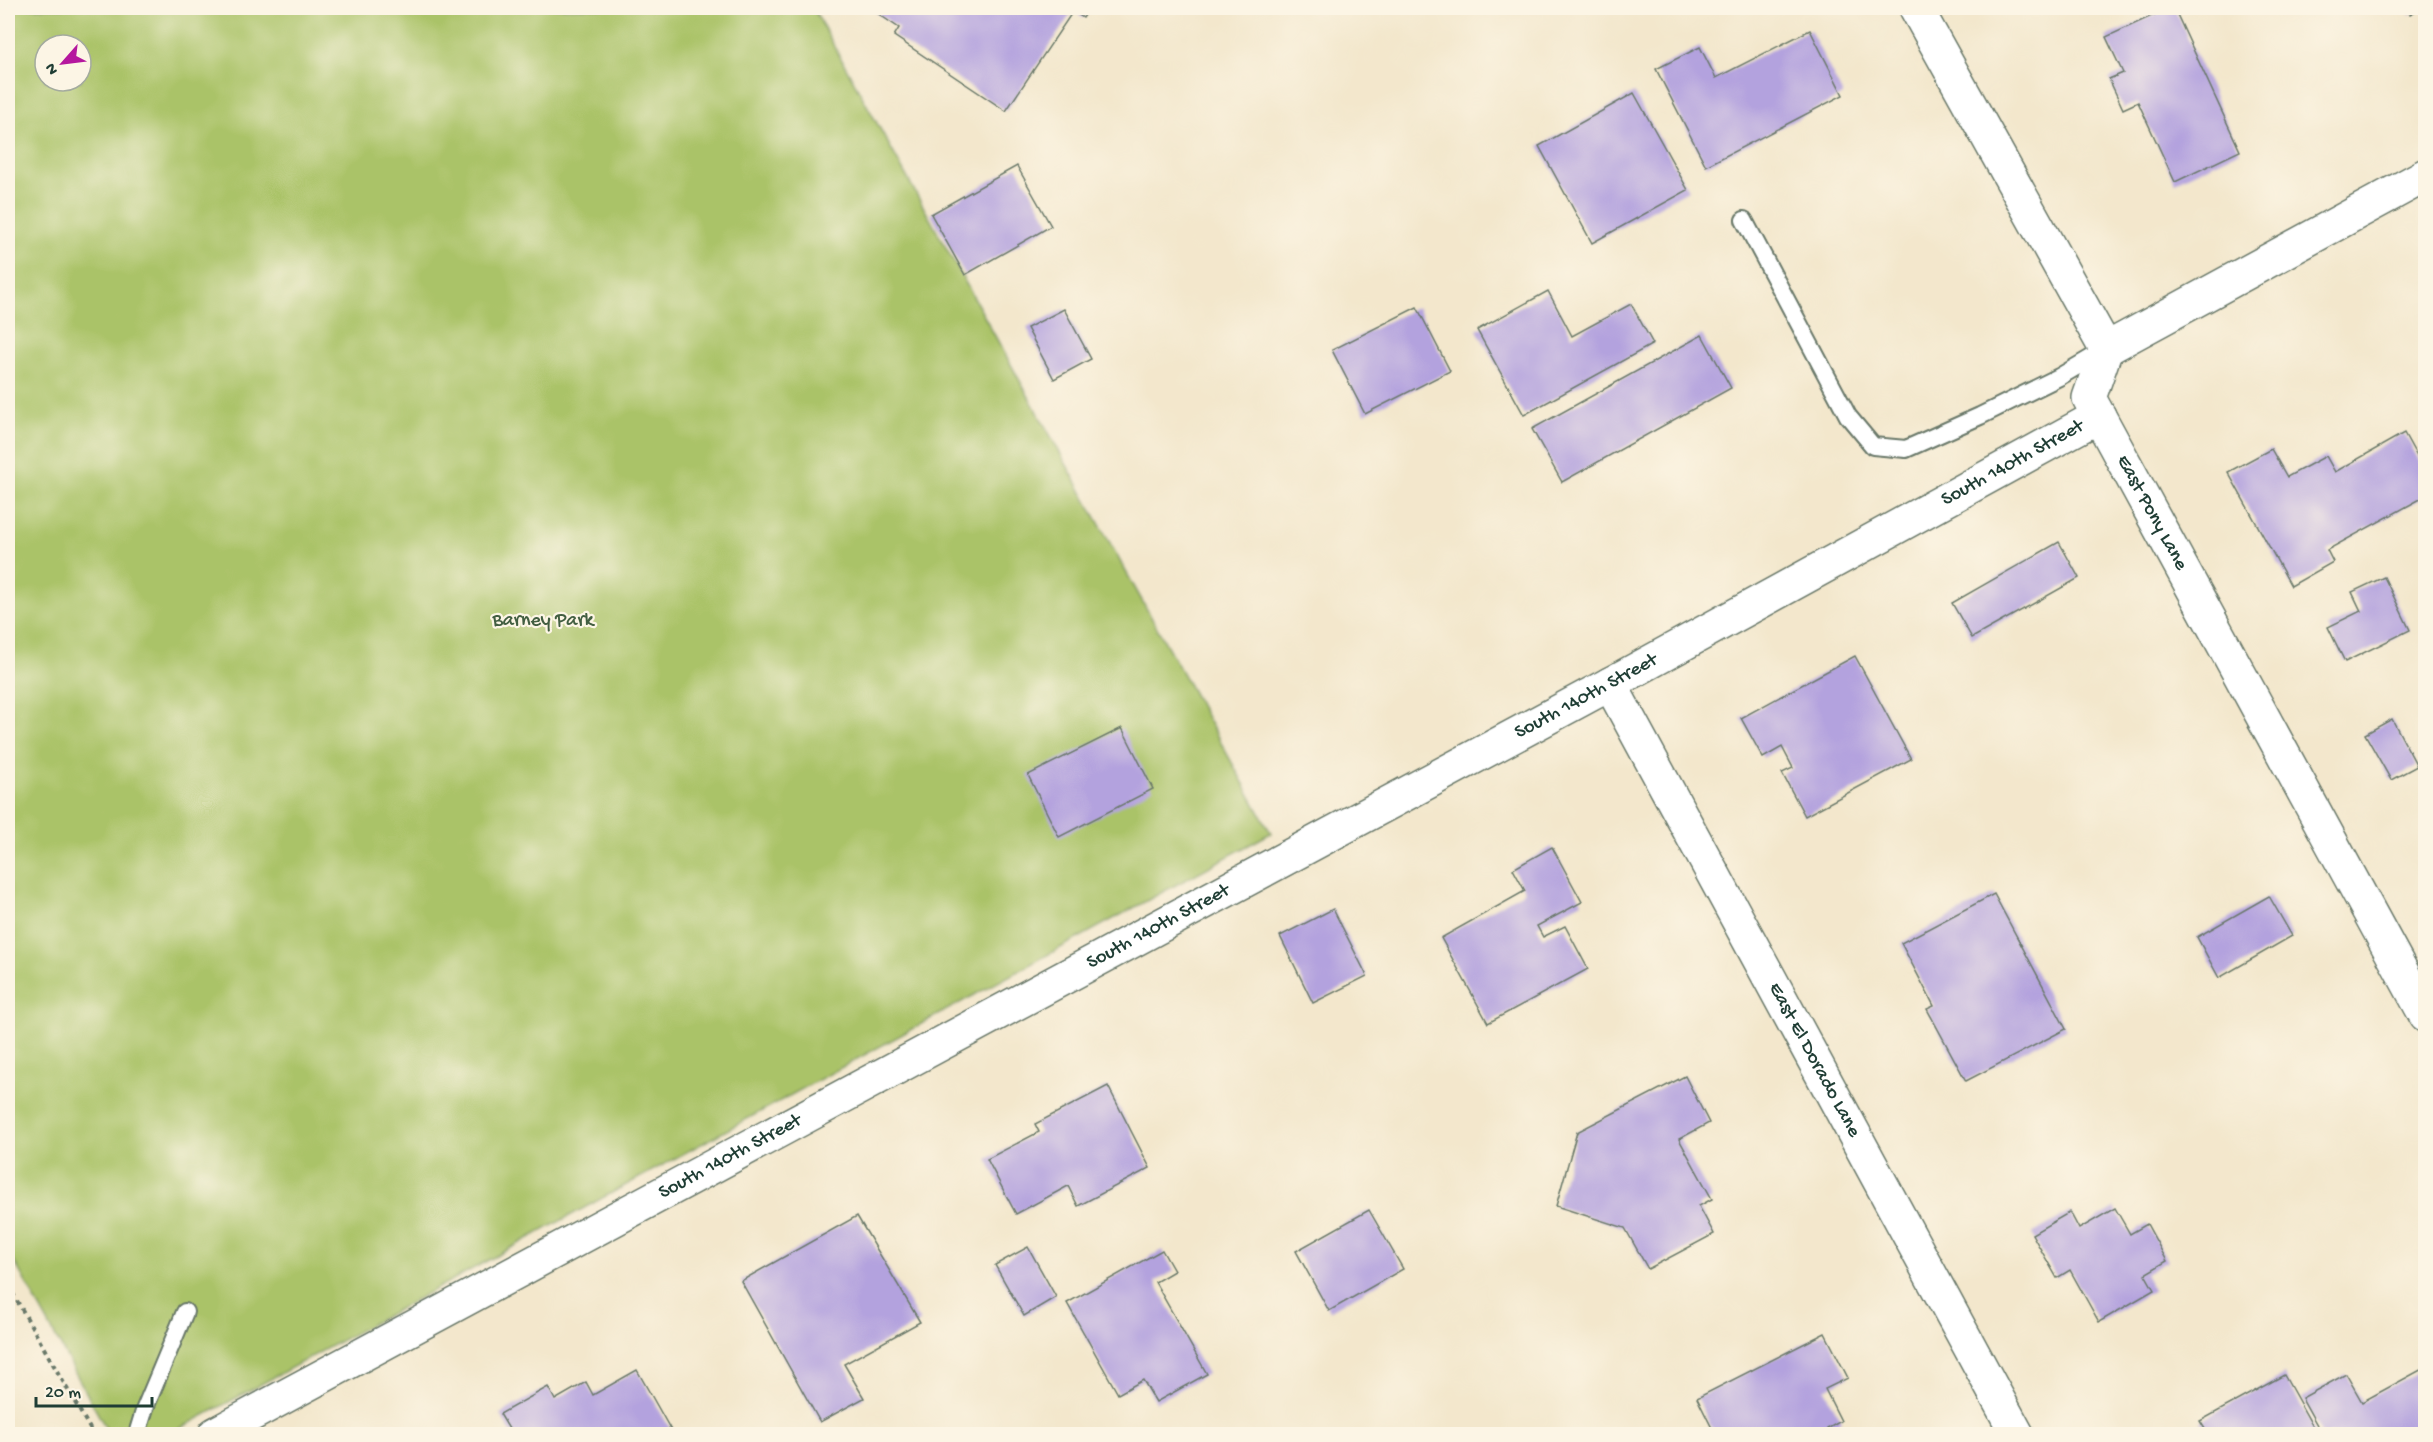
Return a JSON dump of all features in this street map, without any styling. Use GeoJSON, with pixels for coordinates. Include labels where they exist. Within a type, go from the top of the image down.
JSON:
{"type":"FeatureCollection","features":[{"type":"Feature","properties":{"kind":"street"},"geometry":{"type":"LineString","coordinates":[[1916,8],[2106,349],[2426,175]]}},
{"type":"Feature","properties":{"kind":"street","name":"East Pony Lane"},"geometry":{"type":"LineString","coordinates":[[2106,349],[2090,398],[2426,1016]]}},
{"type":"Feature","properties":{"kind":"street","name":"South 140th Street"},"geometry":{"type":"LineString","coordinates":[[215,1434],[1610,684],[2099,416]]}},
{"type":"Feature","properties":{"kind":"street","name":"East El Dorado Lane"},"geometry":{"type":"LineString","coordinates":[[1610,684],[2017,1434]]}},
{"type":"Feature","properties":{"kind":"lane"},"geometry":{"type":"LineString","coordinates":[[1744,220],[1848,416],[1873,446],[1906,449],[2059,377],[2106,349]]}},
{"type":"Feature","properties":{"kind":"lane"},"geometry":{"type":"LineString","coordinates":[[137,1434],[145,1408],[185,1312]]}},
{"type":"Feature","properties":{"kind":"path"},"geometry":{"type":"LineString","coordinates":[[8,1285],[93,1434]]}},
{"type":"Feature","properties":{"kind":"green space","name":"Barney Park"},"geometry":{"type":"Polygon","coordinates":[[[8,8],[813,8],[1271,833],[170,1434],[109,1434],[8,1250],[8,8]]]}},
{"type":"Feature","properties":{"kind":"building"},"geometry":{"type":"Polygon","coordinates":[[[877,8],[1090,8],[1083,18],[1073,11],[1006,111],[894,36],[899,28],[874,11],[877,8]]]}},
{"type":"Feature","properties":{"kind":"building"},"geometry":{"type":"Polygon","coordinates":[[[2169,8],[2174,8],[2240,151],[2175,182],[2138,102],[2123,109],[2109,79],[2123,73],[2106,37],[2169,8]]]}},
{"type":"Feature","properties":{"kind":"building"},"geometry":{"type":"Polygon","coordinates":[[[2406,8],[2422,8],[2410,14],[2406,8]]]}},
{"type":"Feature","properties":{"kind":"building"},"geometry":{"type":"Polygon","coordinates":[[[1810,30],[1843,95],[1706,166],[1656,69],[1700,47],[1716,78],[1810,30]]]}},
{"type":"Feature","properties":{"kind":"building"},"geometry":{"type":"Polygon","coordinates":[[[1634,93],[1688,190],[1592,243],[1539,146],[1634,93]]]}},
{"type":"Feature","properties":{"kind":"building"},"geometry":{"type":"Polygon","coordinates":[[[1017,166],[1051,226],[965,275],[931,214],[1017,166]]]}},
{"type":"Feature","properties":{"kind":"building"},"geometry":{"type":"Polygon","coordinates":[[[1548,291],[1572,336],[1631,304],[1653,344],[1524,415],[1477,330],[1548,291]]]}},
{"type":"Feature","properties":{"kind":"building"},"geometry":{"type":"Polygon","coordinates":[[[1417,307],[1450,371],[1365,414],[1332,350],[1417,307]]]}},
{"type":"Feature","properties":{"kind":"building"},"geometry":{"type":"Polygon","coordinates":[[[1064,309],[1091,359],[1054,379],[1027,328],[1064,309]]]}},
{"type":"Feature","properties":{"kind":"building"},"geometry":{"type":"Polygon","coordinates":[[[1702,335],[1731,388],[1562,482],[1532,429],[1702,335]]]}},
{"type":"Feature","properties":{"kind":"building"},"geometry":{"type":"Polygon","coordinates":[[[2404,433],[2426,473],[2426,496],[2327,550],[2333,562],[2291,586],[2228,472],[2271,449],[2287,477],[2326,456],[2335,472],[2404,433]]]}},
{"type":"Feature","properties":{"kind":"building"},"geometry":{"type":"Polygon","coordinates":[[[2059,542],[2079,578],[1972,638],[1952,603],[2059,542]]]}},
{"type":"Feature","properties":{"kind":"building"},"geometry":{"type":"Polygon","coordinates":[[[2384,577],[2410,630],[2345,662],[2328,627],[2361,611],[2352,592],[2384,577]]]}},
{"type":"Feature","properties":{"kind":"building"},"geometry":{"type":"Polygon","coordinates":[[[1855,656],[1911,759],[1805,816],[1782,773],[1793,768],[1782,747],[1763,758],[1741,718],[1855,656]]]}},
{"type":"Feature","properties":{"kind":"building"},"geometry":{"type":"Polygon","coordinates":[[[2392,719],[2417,766],[2391,780],[2365,734],[2392,719]]]}},
{"type":"Feature","properties":{"kind":"building"},"geometry":{"type":"Polygon","coordinates":[[[1122,728],[1153,789],[1059,837],[1028,775],[1122,728]]]}},
{"type":"Feature","properties":{"kind":"building"},"geometry":{"type":"Polygon","coordinates":[[[1552,847],[1582,902],[1537,926],[1543,937],[1565,926],[1588,969],[1488,1023],[1441,938],[1525,891],[1513,869],[1552,847]]]}},
{"type":"Feature","properties":{"kind":"building"},"geometry":{"type":"Polygon","coordinates":[[[1994,894],[2066,1029],[1966,1081],[1927,1009],[1934,1006],[1901,943],[1994,894]]]}},
{"type":"Feature","properties":{"kind":"building"},"geometry":{"type":"Polygon","coordinates":[[[2269,896],[2292,936],[2219,978],[2197,937],[2269,896]]]}},
{"type":"Feature","properties":{"kind":"building"},"geometry":{"type":"Polygon","coordinates":[[[1333,909],[1367,976],[1313,1003],[1280,936],[1333,909]]]}},
{"type":"Feature","properties":{"kind":"building"},"geometry":{"type":"Polygon","coordinates":[[[1685,1076],[1709,1123],[1679,1139],[1712,1199],[1699,1206],[1714,1234],[1648,1269],[1625,1228],[1556,1206],[1577,1132],[1685,1076]]]}},
{"type":"Feature","properties":{"kind":"building"},"geometry":{"type":"Polygon","coordinates":[[[1108,1086],[1150,1168],[1078,1206],[1068,1186],[1016,1214],[987,1159],[1039,1132],[1035,1124],[1108,1086]]]}},
{"type":"Feature","properties":{"kind":"building"},"geometry":{"type":"Polygon","coordinates":[[[2115,1208],[2130,1234],[2147,1224],[2167,1261],[2145,1274],[2154,1290],[2099,1322],[2070,1270],[2057,1278],[2032,1234],[2070,1212],[2079,1229],[2115,1208]]]}},
{"type":"Feature","properties":{"kind":"building"},"geometry":{"type":"Polygon","coordinates":[[[1369,1210],[1403,1269],[1329,1311],[1296,1251],[1369,1210]]]}},
{"type":"Feature","properties":{"kind":"building"},"geometry":{"type":"Polygon","coordinates":[[[857,1216],[920,1322],[844,1364],[864,1398],[820,1422],[741,1281],[857,1216]]]}},
{"type":"Feature","properties":{"kind":"building"},"geometry":{"type":"Polygon","coordinates":[[[1028,1247],[1056,1297],[1024,1316],[995,1265],[1028,1247]]]}},
{"type":"Feature","properties":{"kind":"building"},"geometry":{"type":"Polygon","coordinates":[[[1162,1250],[1174,1271],[1155,1282],[1207,1374],[1156,1402],[1143,1380],[1118,1394],[1067,1303],[1162,1250]]]}},
{"type":"Feature","properties":{"kind":"building"},"geometry":{"type":"Polygon","coordinates":[[[1825,1333],[1848,1378],[1825,1389],[1841,1421],[1827,1429],[1830,1434],[1715,1434],[1697,1398],[1825,1333]]]}},
{"type":"Feature","properties":{"kind":"building"},"geometry":{"type":"Polygon","coordinates":[[[2426,1367],[2426,1434],[2322,1434],[2302,1398],[2346,1374],[2362,1402],[2426,1367]]]}},
{"type":"Feature","properties":{"kind":"building"},"geometry":{"type":"Polygon","coordinates":[[[637,1370],[673,1434],[512,1434],[500,1414],[548,1387],[555,1400],[586,1382],[593,1395],[637,1370]]]}},
{"type":"Feature","properties":{"kind":"building"},"geometry":{"type":"Polygon","coordinates":[[[2284,1375],[2317,1434],[2208,1434],[2200,1421],[2284,1375]]]}}]}
